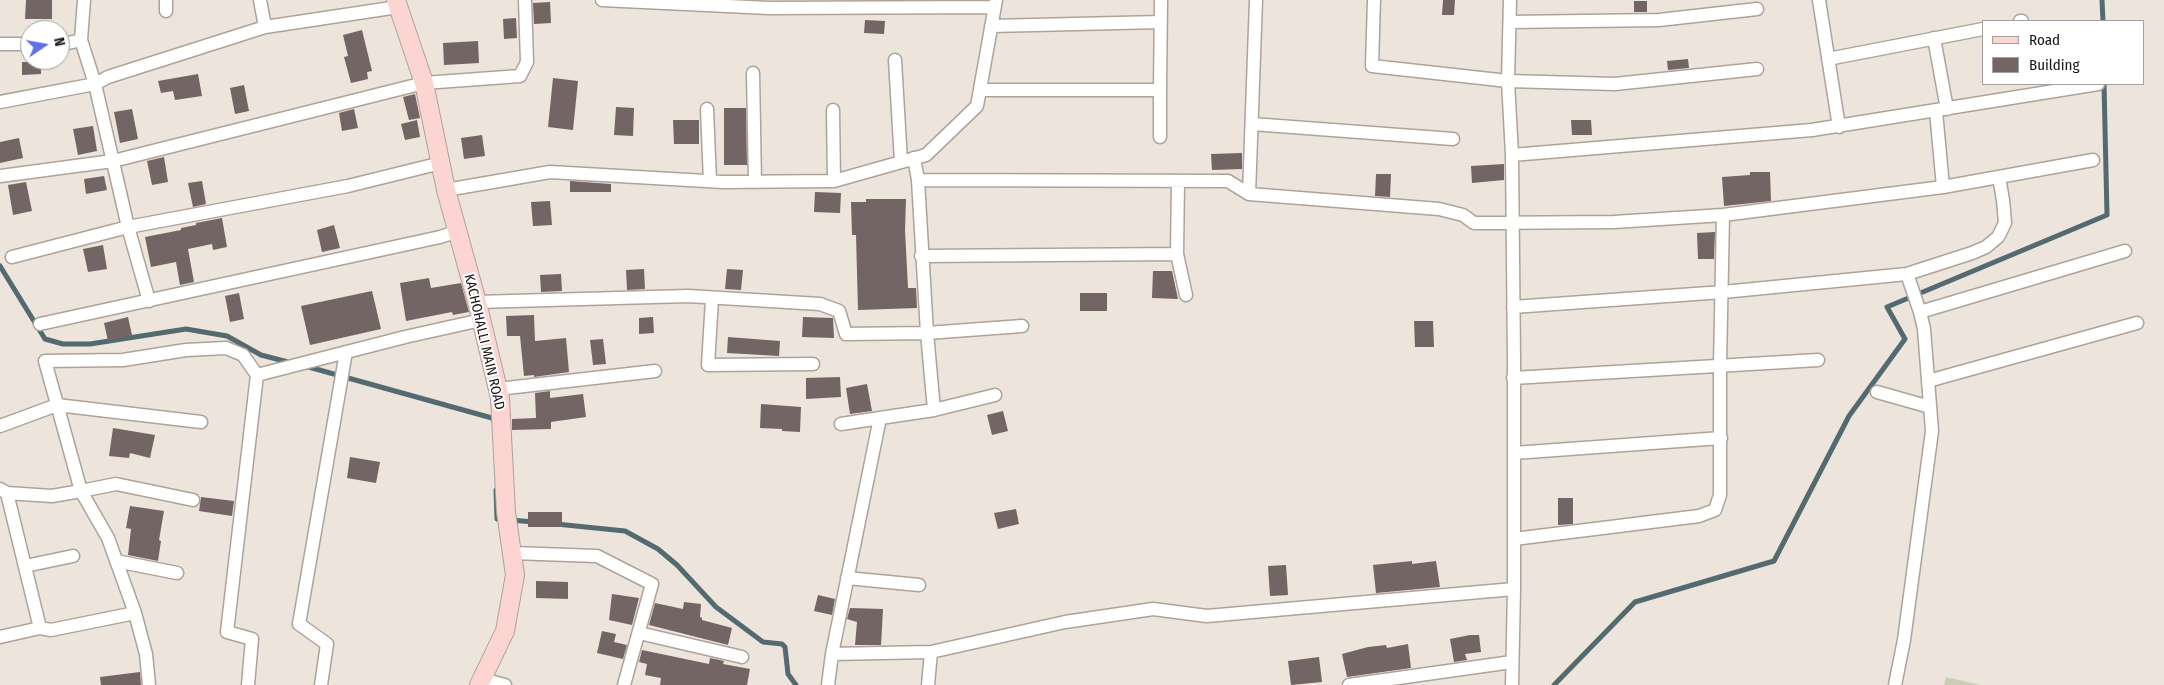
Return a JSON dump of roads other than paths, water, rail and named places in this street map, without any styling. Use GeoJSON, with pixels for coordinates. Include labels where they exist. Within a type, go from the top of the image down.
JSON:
{"type":"FeatureCollection","features":[{"type":"Feature","properties":{"kind":"street"},"geometry":{"type":"LineString","coordinates":[[84,0],[82,40],[95,84],[128,228],[149,301]]}},
{"type":"Feature","properties":{"kind":"street"},"geometry":{"type":"LineString","coordinates":[[260,0],[265,26]]}},
{"type":"Feature","properties":{"kind":"street"},"geometry":{"type":"LineString","coordinates":[[0,176],[113,161],[424,83],[520,76],[527,62],[526,0]]}},
{"type":"Feature","properties":{"kind":"street"},"geometry":{"type":"LineString","coordinates":[[446,190],[550,172],[710,181],[834,181],[926,154],[978,106],[995,4],[768,8],[695,2],[602,0]]}},
{"type":"Feature","properties":{"kind":"street"},"geometry":{"type":"LineString","coordinates":[[1160,0],[1160,137]]}},
{"type":"Feature","properties":{"kind":"street"},"geometry":{"type":"LineString","coordinates":[[1249,194],[1256,0]]}},
{"type":"Feature","properties":{"kind":"street"},"geometry":{"type":"LineString","coordinates":[[1374,0],[1372,66],[1508,81],[1615,84],[1757,69]]}},
{"type":"Feature","properties":{"kind":"street"},"geometry":{"type":"LineString","coordinates":[[1510,0],[1508,81],[1512,155],[1514,454],[1512,685]]}},
{"type":"Feature","properties":{"kind":"street"},"geometry":{"type":"LineString","coordinates":[[1819,0],[1839,127]]}},
{"type":"Feature","properties":{"kind":"street"},"geometry":{"type":"LineString","coordinates":[[0,102],[95,84],[108,77],[265,26],[397,4]]}},
{"type":"Feature","properties":{"kind":"street","name":"KACHOHALLI MAIN ROAD"},"geometry":{"type":"LineString","coordinates":[[397,4],[424,83],[446,190],[477,302],[498,389],[506,512],[515,575],[506,631],[480,682]]}},
{"type":"Feature","properties":{"kind":"street"},"geometry":{"type":"LineString","coordinates":[[1510,22],[1659,20],[1757,9]]}},
{"type":"Feature","properties":{"kind":"street"},"geometry":{"type":"LineString","coordinates":[[991,26],[1160,22]]}},
{"type":"Feature","properties":{"kind":"street"},"geometry":{"type":"LineString","coordinates":[[1828,58],[1982,29]]}},
{"type":"Feature","properties":{"kind":"street"},"geometry":{"type":"LineString","coordinates":[[1934,38],[1941,110],[1943,187]]}},
{"type":"Feature","properties":{"kind":"street"},"geometry":{"type":"LineString","coordinates":[[70,43],[82,40]]}},
{"type":"Feature","properties":{"kind":"street"},"geometry":{"type":"LineString","coordinates":[[0,44],[20,44]]}},
{"type":"Feature","properties":{"kind":"street"},"geometry":{"type":"LineString","coordinates":[[895,60],[901,162]]}},
{"type":"Feature","properties":{"kind":"street"},"geometry":{"type":"LineString","coordinates":[[753,72],[755,182]]}},
{"type":"Feature","properties":{"kind":"street"},"geometry":{"type":"LineString","coordinates":[[1512,155],[1654,145],[1839,127],[2091,85]]}},
{"type":"Feature","properties":{"kind":"street"},"geometry":{"type":"LineString","coordinates":[[980,90],[1160,90]]}},
{"type":"Feature","properties":{"kind":"street"},"geometry":{"type":"LineString","coordinates":[[707,109],[710,181]]}},
{"type":"Feature","properties":{"kind":"street"},"geometry":{"type":"LineString","coordinates":[[833,110],[834,181]]}},
{"type":"Feature","properties":{"kind":"street"},"geometry":{"type":"LineString","coordinates":[[1252,124],[1453,139]]}},
{"type":"Feature","properties":{"kind":"street"},"geometry":{"type":"LineString","coordinates":[[914,158],[918,180],[926,333],[934,410]]}},
{"type":"Feature","properties":{"kind":"street"},"geometry":{"type":"LineString","coordinates":[[918,180],[1228,181],[1249,194],[1439,209],[1462,215],[1474,223],[1512,224],[1614,222],[1723,215],[1943,187],[2093,160]]}},
{"type":"Feature","properties":{"kind":"street"},"geometry":{"type":"LineString","coordinates":[[12,257],[128,228],[348,186],[441,162]]}},
{"type":"Feature","properties":{"kind":"street"},"geometry":{"type":"LineString","coordinates":[[1513,307],[1723,292],[1907,274],[1972,253],[1986,247],[1998,237],[2005,223],[2004,200],[1998,177]]}},
{"type":"Feature","properties":{"kind":"street"},"geometry":{"type":"LineString","coordinates":[[1178,181],[1177,254],[1186,295]]}},
{"type":"Feature","properties":{"kind":"street"},"geometry":{"type":"LineString","coordinates":[[1514,538],[1699,516],[1715,510],[1720,495],[1723,215]]}},
{"type":"Feature","properties":{"kind":"street"},"geometry":{"type":"LineString","coordinates":[[40,324],[440,237],[458,231]]}},
{"type":"Feature","properties":{"kind":"street"},"geometry":{"type":"LineString","coordinates":[[1919,308],[2125,252]]}},
{"type":"Feature","properties":{"kind":"street"},"geometry":{"type":"LineString","coordinates":[[922,256],[1177,254]]}},
{"type":"Feature","properties":{"kind":"street"},"geometry":{"type":"LineString","coordinates":[[1895,685],[1904,640],[1932,431],[1924,329],[1907,274]]}},
{"type":"Feature","properties":{"kind":"street"},"geometry":{"type":"LineString","coordinates":[[477,302],[688,296],[712,299],[820,304],[839,311],[846,334],[926,333],[1022,326]]}},
{"type":"Feature","properties":{"kind":"street"},"geometry":{"type":"LineString","coordinates":[[712,299],[708,365],[813,364]]}},
{"type":"Feature","properties":{"kind":"street"},"geometry":{"type":"LineString","coordinates":[[256,375],[466,322],[481,320]]}},
{"type":"Feature","properties":{"kind":"street"},"geometry":{"type":"LineString","coordinates":[[1928,381],[2137,323]]}},
{"type":"Feature","properties":{"kind":"street"},"geometry":{"type":"LineString","coordinates":[[149,685],[146,654],[135,613],[108,538],[81,490],[44,360],[123,360],[186,350],[226,348],[243,355],[256,375],[227,632],[252,639],[248,685]]}},
{"type":"Feature","properties":{"kind":"street"},"geometry":{"type":"LineString","coordinates":[[321,685],[327,644],[300,624],[346,352]]}},
{"type":"Feature","properties":{"kind":"street"},"geometry":{"type":"LineString","coordinates":[[1513,378],[1818,360]]}},
{"type":"Feature","properties":{"kind":"street"},"geometry":{"type":"LineString","coordinates":[[498,389],[655,371]]}},
{"type":"Feature","properties":{"kind":"street"},"geometry":{"type":"LineString","coordinates":[[1878,392],[1930,407]]}},
{"type":"Feature","properties":{"kind":"street"},"geometry":{"type":"LineString","coordinates":[[841,424],[934,410],[995,395]]}},
{"type":"Feature","properties":{"kind":"street"},"geometry":{"type":"LineString","coordinates":[[0,426],[57,405],[201,422]]}},
{"type":"Feature","properties":{"kind":"street"},"geometry":{"type":"LineString","coordinates":[[828,685],[832,654],[880,418]]}},
{"type":"Feature","properties":{"kind":"street"},"geometry":{"type":"LineString","coordinates":[[1514,454],[1721,438]]}},
{"type":"Feature","properties":{"kind":"street"},"geometry":{"type":"LineString","coordinates":[[40,628],[4,491],[52,496],[116,484],[193,500]]}},
{"type":"Feature","properties":{"kind":"street"},"geometry":{"type":"LineString","coordinates":[[512,553],[597,556],[652,584],[624,685]]}},
{"type":"Feature","properties":{"kind":"street"},"geometry":{"type":"LineString","coordinates":[[25,566],[73,556]]}},
{"type":"Feature","properties":{"kind":"street"},"geometry":{"type":"LineString","coordinates":[[116,561],[177,573]]}},
{"type":"Feature","properties":{"kind":"street"},"geometry":{"type":"LineString","coordinates":[[847,578],[919,585]]}},
{"type":"Feature","properties":{"kind":"street"},"geometry":{"type":"LineString","coordinates":[[832,654],[931,652],[1065,622],[1153,609],[1207,616],[1514,589]]}},
{"type":"Feature","properties":{"kind":"street"},"geometry":{"type":"LineString","coordinates":[[0,637],[40,628],[51,630],[135,613]]}},
{"type":"Feature","properties":{"kind":"street"},"geometry":{"type":"LineString","coordinates":[[639,633],[742,657]]}},
{"type":"Feature","properties":{"kind":"street"},"geometry":{"type":"LineString","coordinates":[[928,685],[931,652]]}},
{"type":"Feature","properties":{"kind":"street"},"geometry":{"type":"LineString","coordinates":[[1349,685],[1512,662]]}},
{"type":"Feature","properties":{"kind":"street"},"geometry":{"type":"LineString","coordinates":[[480,682],[506,685]]}},
{"type":"Feature","properties":{"kind":"waterway"},"geometry":{"type":"LineString","coordinates":[[2102,0],[2103,20]]}},
{"type":"Feature","properties":{"kind":"waterway"},"geometry":{"type":"LineString","coordinates":[[1554,685],[1635,602],[1774,561],[1849,416],[1905,339],[1887,307],[2107,215],[2104,85]]}},
{"type":"Feature","properties":{"kind":"waterway"},"geometry":{"type":"LineString","coordinates":[[0,266],[45,339],[63,344],[90,344],[186,329],[227,336],[261,355],[292,363]]}},
{"type":"Feature","properties":{"kind":"waterway"},"geometry":{"type":"LineString","coordinates":[[305,366],[492,418],[496,424]]}},
{"type":"Feature","properties":{"kind":"waterway"},"geometry":{"type":"LineString","coordinates":[[496,490],[497,519],[535,522]]}},
{"type":"Feature","properties":{"kind":"waterway"},"geometry":{"type":"LineString","coordinates":[[556,524],[625,531],[658,549],[677,565],[716,607],[763,642],[782,644],[785,647],[788,674],[796,685]]}}]}
